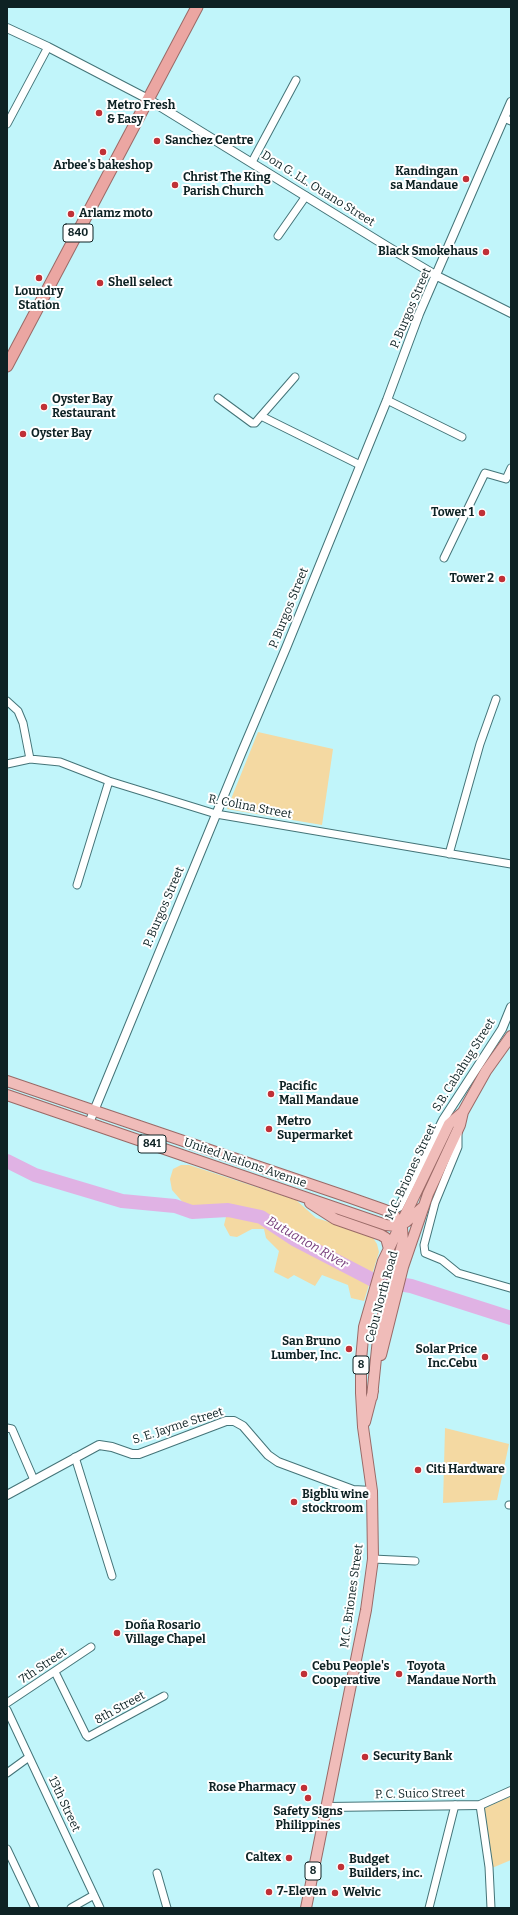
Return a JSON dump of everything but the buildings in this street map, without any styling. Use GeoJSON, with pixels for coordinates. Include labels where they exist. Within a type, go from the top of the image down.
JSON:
{"type":"FeatureCollection","features":[{"type":"Feature","properties":{"kind":"highway","name":"840"},"geometry":{"type":"LineString","coordinates":[[7,366],[197,7]]}},
{"type":"Feature","properties":{"kind":"main road","name":"M.C. Briones Street"},"geometry":{"type":"LineString","coordinates":[[424,1206],[458,1130],[463,1112],[486,1071],[511,1036]]}},
{"type":"Feature","properties":{"kind":"main road","name":"United Nations Avenue"},"geometry":{"type":"LineString","coordinates":[[7,1081],[385,1210]]}},
{"type":"Feature","properties":{"kind":"main road","name":"United Nations Avenue"},"geometry":{"type":"LineString","coordinates":[[7,1094],[386,1225],[401,1225]]}},
{"type":"Feature","properties":{"kind":"main road","name":"M.C. Briones Street"},"geometry":{"type":"LineString","coordinates":[[389,1249],[448,1124],[463,1112]]}},
{"type":"Feature","properties":{"kind":"main road"},"geometry":{"type":"LineString","coordinates":[[296,1194],[335,1219],[383,1236],[387,1240],[389,1249]]}},
{"type":"Feature","properties":{"kind":"main road"},"geometry":{"type":"LineString","coordinates":[[401,1225],[413,1218],[424,1206]]}},
{"type":"Feature","properties":{"kind":"main road","name":"Cebu North Road"},"geometry":{"type":"LineString","coordinates":[[363,1427],[372,1397],[375,1352],[400,1266],[424,1206]]}},
{"type":"Feature","properties":{"kind":"main road"},"geometry":{"type":"LineString","coordinates":[[385,1210],[396,1217],[401,1225],[403,1242],[400,1266]]}},
{"type":"Feature","properties":{"kind":"main road","name":"Cebu North Road"},"geometry":{"type":"LineString","coordinates":[[363,1427],[361,1355],[363,1333],[370,1303],[383,1261],[389,1249]]}},
{"type":"Feature","properties":{"kind":"main road","name":"M.C. Briones Street"},"geometry":{"type":"LineString","coordinates":[[306,1908],[366,1610],[373,1559],[372,1491],[363,1427]]}},
{"type":"Feature","properties":{"kind":"street","name":"Don G. LL. Ouano Street"},"geometry":{"type":"LineString","coordinates":[[7,28],[48,47],[148,99],[437,276],[511,313]]}},
{"type":"Feature","properties":{"kind":"street"},"geometry":{"type":"LineString","coordinates":[[7,124],[48,47]]}},
{"type":"Feature","properties":{"kind":"street"},"geometry":{"type":"LineString","coordinates":[[252,162],[296,80]]}},
{"type":"Feature","properties":{"kind":"street","name":"P. Burgos Street"},"geometry":{"type":"LineString","coordinates":[[89,1123],[286,648],[387,400],[419,314],[508,119],[511,102]]}},
{"type":"Feature","properties":{"kind":"street"},"geometry":{"type":"LineString","coordinates":[[278,236],[306,196]]}},
{"type":"Feature","properties":{"kind":"street"},"geometry":{"type":"LineString","coordinates":[[218,398],[252,423],[255,423],[295,377]]}},
{"type":"Feature","properties":{"kind":"street"},"geometry":{"type":"LineString","coordinates":[[387,400],[462,437]]}},
{"type":"Feature","properties":{"kind":"street"},"geometry":{"type":"LineString","coordinates":[[261,416],[360,465]]}},
{"type":"Feature","properties":{"kind":"street"},"geometry":{"type":"LineString","coordinates":[[444,558],[484,475],[506,479],[511,468]]}},
{"type":"Feature","properties":{"kind":"street"},"geometry":{"type":"LineString","coordinates":[[449,854],[480,744],[496,699]]}},
{"type":"Feature","properties":{"kind":"street"},"geometry":{"type":"LineString","coordinates":[[7,701],[18,711],[23,723],[30,759]]}},
{"type":"Feature","properties":{"kind":"street","name":"R. Colina Street"},"geometry":{"type":"LineString","coordinates":[[7,764],[30,759],[60,762],[110,781],[216,814],[511,864]]}},
{"type":"Feature","properties":{"kind":"street"},"geometry":{"type":"LineString","coordinates":[[77,885],[110,781]]}},
{"type":"Feature","properties":{"kind":"street","name":"S.B. Cabahug Street"},"geometry":{"type":"LineString","coordinates":[[385,1210],[393,1210],[399,1207],[443,1120],[502,1029],[511,1008]]}},
{"type":"Feature","properties":{"kind":"street"},"geometry":{"type":"LineString","coordinates":[[458,1130],[458,1147],[435,1203],[424,1245],[425,1253],[442,1260],[458,1274],[510,1288]]}},
{"type":"Feature","properties":{"kind":"street","name":"S. E. Jayme Street"},"geometry":{"type":"LineString","coordinates":[[7,1495],[99,1445],[112,1447],[132,1454],[139,1454],[226,1421],[234,1421],[243,1426],[268,1455],[278,1462],[353,1490],[372,1491]]}},
{"type":"Feature","properties":{"kind":"street"},"geometry":{"type":"LineString","coordinates":[[7,1428],[12,1429],[34,1480]]}},
{"type":"Feature","properties":{"kind":"street"},"geometry":{"type":"LineString","coordinates":[[75,1458],[112,1576]]}},
{"type":"Feature","properties":{"kind":"street"},"geometry":{"type":"LineString","coordinates":[[373,1559],[415,1561]]}},
{"type":"Feature","properties":{"kind":"street","name":"7th Street"},"geometry":{"type":"LineString","coordinates":[[7,1703],[91,1647]]}},
{"type":"Feature","properties":{"kind":"street","name":"8th Street"},"geometry":{"type":"LineString","coordinates":[[55,1672],[88,1737],[164,1696]]}},
{"type":"Feature","properties":{"kind":"street","name":"13th Street"},"geometry":{"type":"LineString","coordinates":[[7,1710],[100,1908]]}},
{"type":"Feature","properties":{"kind":"street"},"geometry":{"type":"LineString","coordinates":[[7,1773],[29,1757]]}},
{"type":"Feature","properties":{"kind":"street","name":"P. C. Suico Street"},"geometry":{"type":"LineString","coordinates":[[327,1807],[480,1805],[511,1791]]}},
{"type":"Feature","properties":{"kind":"street"},"geometry":{"type":"LineString","coordinates":[[429,1908],[454,1805]]}},
{"type":"Feature","properties":{"kind":"street"},"geometry":{"type":"LineString","coordinates":[[480,1805],[489,1867],[491,1908]]}},
{"type":"Feature","properties":{"kind":"street"},"geometry":{"type":"LineString","coordinates":[[7,1849],[35,1908]]}},
{"type":"Feature","properties":{"kind":"street"},"geometry":{"type":"LineString","coordinates":[[157,1873],[167,1908]]}},
{"type":"Feature","properties":{"kind":"street"},"geometry":{"type":"LineString","coordinates":[[71,1908],[94,1895]]}},
{"type":"Feature","properties":{"kind":"shaded area"},"geometry":{"type":"Polygon","coordinates":[[[258,732],[333,749],[322,825],[227,809],[258,732]]]}},
{"type":"Feature","properties":{"kind":"shaded area"},"geometry":{"type":"Polygon","coordinates":[[[181,1165],[189,1165],[296,1200],[316,1218],[368,1234],[377,1244],[379,1252],[364,1301],[351,1298],[348,1285],[322,1275],[315,1286],[294,1275],[288,1279],[274,1272],[279,1251],[266,1238],[264,1229],[252,1229],[237,1237],[230,1236],[224,1225],[226,1217],[223,1211],[186,1206],[172,1190],[170,1179],[173,1169],[181,1165]]]}},
{"type":"Feature","properties":{"kind":"shaded area"},"geometry":{"type":"Polygon","coordinates":[[[445,1428],[509,1444],[497,1500],[443,1503],[445,1428]]]}},
{"type":"Feature","properties":{"kind":"shaded area"},"geometry":{"type":"Polygon","coordinates":[[[511,1796],[511,1860],[492,1868],[484,1808],[511,1796]]]}},
{"type":"Feature","properties":{"kind":"waterway","name":"Butuanon River"},"geometry":{"type":"LineString","coordinates":[[7,1161],[35,1175],[122,1201],[175,1206],[192,1212],[228,1210],[261,1217],[294,1239],[373,1280],[411,1286],[511,1318]]}},
{"type":"Feature","properties":{"kind":"place","name":"Metro Fresh & Easy"},"geometry":{"type":"Point","coordinates":[99,113]}},
{"type":"Feature","properties":{"kind":"place","name":"Sanchez Centre"},"geometry":{"type":"Point","coordinates":[157,141]}},
{"type":"Feature","properties":{"kind":"place","name":"Arbee's bakeshop"},"geometry":{"type":"Point","coordinates":[103,152]}},
{"type":"Feature","properties":{"kind":"place","name":"Kandingan sa Mandaue"},"geometry":{"type":"Point","coordinates":[466,179]}},
{"type":"Feature","properties":{"kind":"place","name":"Christ The King Parish Church"},"geometry":{"type":"Point","coordinates":[175,185]}},
{"type":"Feature","properties":{"kind":"place","name":"Arlamz moto"},"geometry":{"type":"Point","coordinates":[71,214]}},
{"type":"Feature","properties":{"kind":"place","name":"Black Smokehaus"},"geometry":{"type":"Point","coordinates":[486,252]}},
{"type":"Feature","properties":{"kind":"place","name":"Loundry Station"},"geometry":{"type":"Point","coordinates":[39,278]}},
{"type":"Feature","properties":{"kind":"place","name":"Shell select"},"geometry":{"type":"Point","coordinates":[100,283]}},
{"type":"Feature","properties":{"kind":"place","name":"Oyster Bay Restaurant"},"geometry":{"type":"Point","coordinates":[44,407]}},
{"type":"Feature","properties":{"kind":"place","name":"Oyster Bay"},"geometry":{"type":"Point","coordinates":[23,434]}},
{"type":"Feature","properties":{"kind":"place","name":"Tower 1"},"geometry":{"type":"Point","coordinates":[482,513]}},
{"type":"Feature","properties":{"kind":"place","name":"Tower 2"},"geometry":{"type":"Point","coordinates":[502,579]}},
{"type":"Feature","properties":{"kind":"place","name":"Pacific Mall Mandaue"},"geometry":{"type":"Point","coordinates":[271,1094]}},
{"type":"Feature","properties":{"kind":"place","name":"Metro Supermarket"},"geometry":{"type":"Point","coordinates":[269,1129]}},
{"type":"Feature","properties":{"kind":"place","name":"San Bruno Lumber, Inc."},"geometry":{"type":"Point","coordinates":[349,1349]}},
{"type":"Feature","properties":{"kind":"place","name":"Solar Price Inc.Cebu"},"geometry":{"type":"Point","coordinates":[485,1357]}},
{"type":"Feature","properties":{"kind":"place","name":"Citi Hardware"},"geometry":{"type":"Point","coordinates":[418,1470]}},
{"type":"Feature","properties":{"kind":"place","name":"Bigblu wine stockroom"},"geometry":{"type":"Point","coordinates":[294,1502]}},
{"type":"Feature","properties":{"kind":"place","name":"Doña Rosario Village Chapel"},"geometry":{"type":"Point","coordinates":[117,1633]}},
{"type":"Feature","properties":{"kind":"place","name":"Cebu People's Cooperative"},"geometry":{"type":"Point","coordinates":[304,1674]}},
{"type":"Feature","properties":{"kind":"place","name":"Toyota Mandaue North"},"geometry":{"type":"Point","coordinates":[399,1674]}},
{"type":"Feature","properties":{"kind":"place","name":"Security Bank"},"geometry":{"type":"Point","coordinates":[365,1757]}},
{"type":"Feature","properties":{"kind":"place","name":"Rose Pharmacy"},"geometry":{"type":"Point","coordinates":[304,1788]}},
{"type":"Feature","properties":{"kind":"place","name":"Safety Signs Philippines"},"geometry":{"type":"Point","coordinates":[308,1798]}},
{"type":"Feature","properties":{"kind":"place","name":"Caltex"},"geometry":{"type":"Point","coordinates":[289,1858]}},
{"type":"Feature","properties":{"kind":"place","name":"Budget Builders, inc."},"geometry":{"type":"Point","coordinates":[341,1867]}},
{"type":"Feature","properties":{"kind":"place","name":"7-Eleven"},"geometry":{"type":"Point","coordinates":[269,1892]}},
{"type":"Feature","properties":{"kind":"place","name":"Welvic"},"geometry":{"type":"Point","coordinates":[335,1893]}}]}
